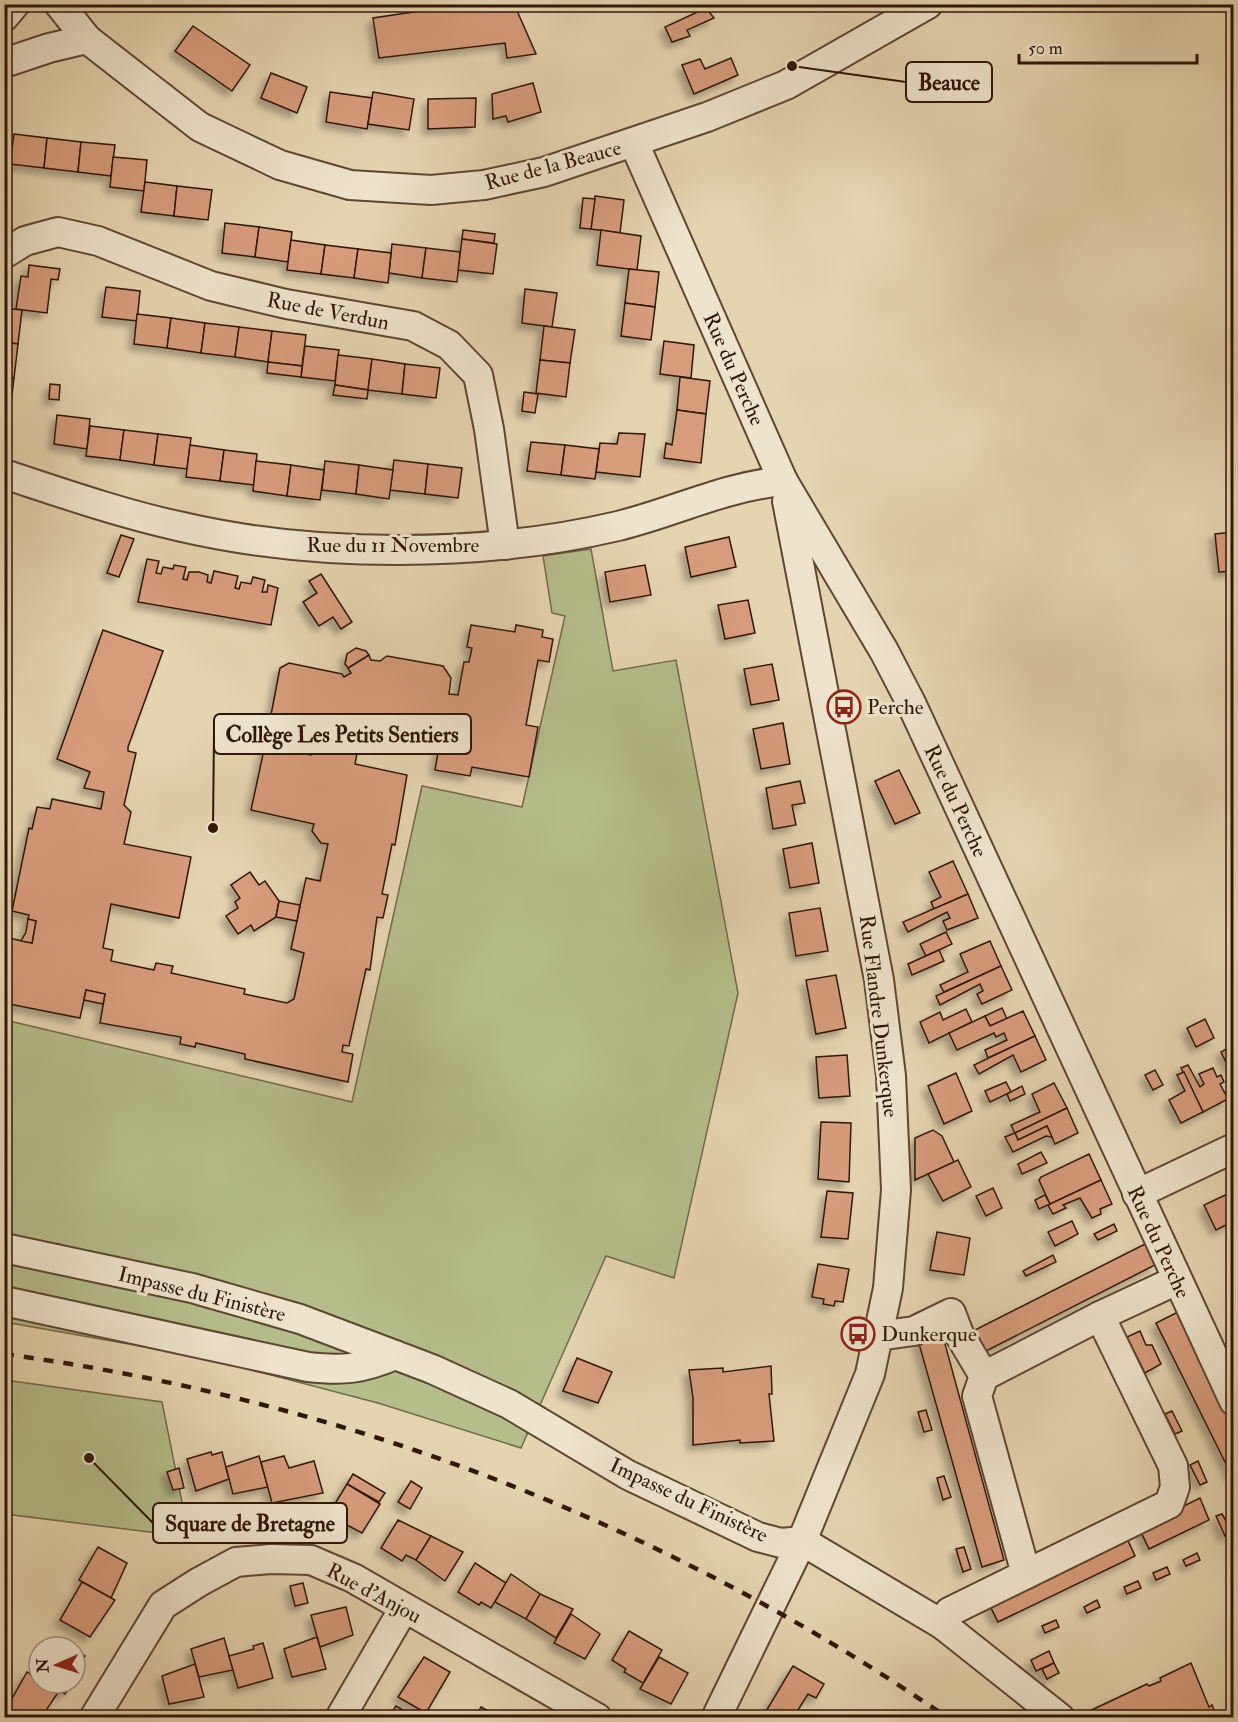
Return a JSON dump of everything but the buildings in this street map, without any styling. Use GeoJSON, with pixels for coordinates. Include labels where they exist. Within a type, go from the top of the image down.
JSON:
{"type":"FeatureCollection","features":[{"type":"Feature","properties":{"kind":"street"},"geometry":{"type":"LineString","coordinates":[[4,17],[15,4]]}},
{"type":"Feature","properties":{"kind":"street","name":"Rue de la Beauce"},"geometry":{"type":"LineString","coordinates":[[59,4],[87,39],[200,128],[280,165],[350,184],[431,190],[484,185],[544,172],[634,143],[786,85],[928,4]]}},
{"type":"Feature","properties":{"kind":"street"},"geometry":{"type":"LineString","coordinates":[[4,63],[49,48],[87,39]]}},
{"type":"Feature","properties":{"kind":"street","name":"Rue du Perche"},"geometry":{"type":"LineString","coordinates":[[634,143],[783,481],[884,651],[911,703],[1233,1401]]}},
{"type":"Feature","properties":{"kind":"street","name":"Rue de Verdun"},"geometry":{"type":"LineString","coordinates":[[4,254],[25,241],[58,232],[98,241],[212,286],[286,304],[413,326],[449,345],[478,375],[489,429],[505,545]]}},
{"type":"Feature","properties":{"kind":"street","name":"Rue du 11 Novembre"},"geometry":{"type":"LineString","coordinates":[[4,474],[90,503],[179,527],[300,546],[375,549],[505,545],[618,526],[748,485],[783,481]]}},
{"type":"Feature","properties":{"kind":"street","name":"Rue Flandre Dunkerque"},"geometry":{"type":"LineString","coordinates":[[716,1718],[802,1541],[870,1374],[888,1288],[896,1190],[891,1076],[879,980],[783,481]]}},
{"type":"Feature","properties":{"kind":"street"},"geometry":{"type":"LineString","coordinates":[[1137,1194],[1233,1148]]}},
{"type":"Feature","properties":{"kind":"street","name":"Impasse du Finistère"},"geometry":{"type":"LineString","coordinates":[[4,1248],[192,1288],[300,1319],[395,1355],[509,1404],[628,1475],[758,1537],[781,1543],[802,1541]]}},
{"type":"Feature","properties":{"kind":"street"},"geometry":{"type":"LineString","coordinates":[[1026,1574],[977,1396],[984,1376],[1100,1316],[1177,1280]]}},
{"type":"Feature","properties":{"kind":"street"},"geometry":{"type":"LineString","coordinates":[[4,1301],[308,1367],[343,1371],[369,1366],[395,1355]]}},
{"type":"Feature","properties":{"kind":"street"},"geometry":{"type":"LineString","coordinates":[[878,1336],[914,1331],[951,1313],[959,1334],[984,1376]]}},
{"type":"Feature","properties":{"kind":"street"},"geometry":{"type":"LineString","coordinates":[[943,1625],[950,1612],[1169,1504],[1175,1487],[1173,1466],[1100,1316]]}},
{"type":"Feature","properties":{"kind":"street"},"geometry":{"type":"LineString","coordinates":[[802,1541],[943,1625],[1060,1718]]}},
{"type":"Feature","properties":{"kind":"street","name":"Rue d'Anjou"},"geometry":{"type":"LineString","coordinates":[[94,1718],[163,1605],[236,1562],[271,1559],[311,1560],[353,1578],[597,1718]]}},
{"type":"Feature","properties":{"kind":"street"},"geometry":{"type":"LineString","coordinates":[[340,1718],[404,1608]]}},
{"type":"Feature","properties":{"kind":"green space"},"geometry":{"type":"Polygon","coordinates":[[[591,549],[613,671],[676,660],[738,993],[674,1278],[606,1256],[521,1448],[378,1403],[202,1357],[5,1322],[5,1020],[352,1102],[422,786],[522,807],[565,616],[552,613],[543,556],[591,549]]]}},
{"type":"Feature","properties":{"kind":"green space"},"geometry":{"type":"Polygon","coordinates":[[[5,1380],[162,1402],[189,1537],[5,1514],[5,1380]]]}},
{"type":"Feature","properties":{"kind":"railway"},"geometry":{"type":"LineString","coordinates":[[4,1354],[131,1375],[255,1403],[378,1438],[497,1480],[614,1529],[729,1585],[840,1648],[948,1718]]}},
{"type":"Feature","properties":{"kind":"place","name":"Beauce"},"geometry":{"type":"Point","coordinates":[792,66]}},
{"type":"Feature","properties":{"kind":"place","name":"Perche"},"geometry":{"type":"Point","coordinates":[844,707]}},
{"type":"Feature","properties":{"kind":"place","name":"Collège Les Petits Sentiers"},"geometry":{"type":"Point","coordinates":[213,828]}},
{"type":"Feature","properties":{"kind":"place","name":"Dunkerque"},"geometry":{"type":"Point","coordinates":[858,1334]}},
{"type":"Feature","properties":{"kind":"place","name":"Square de Bretagne"},"geometry":{"type":"Point","coordinates":[89,1458]}}]}
